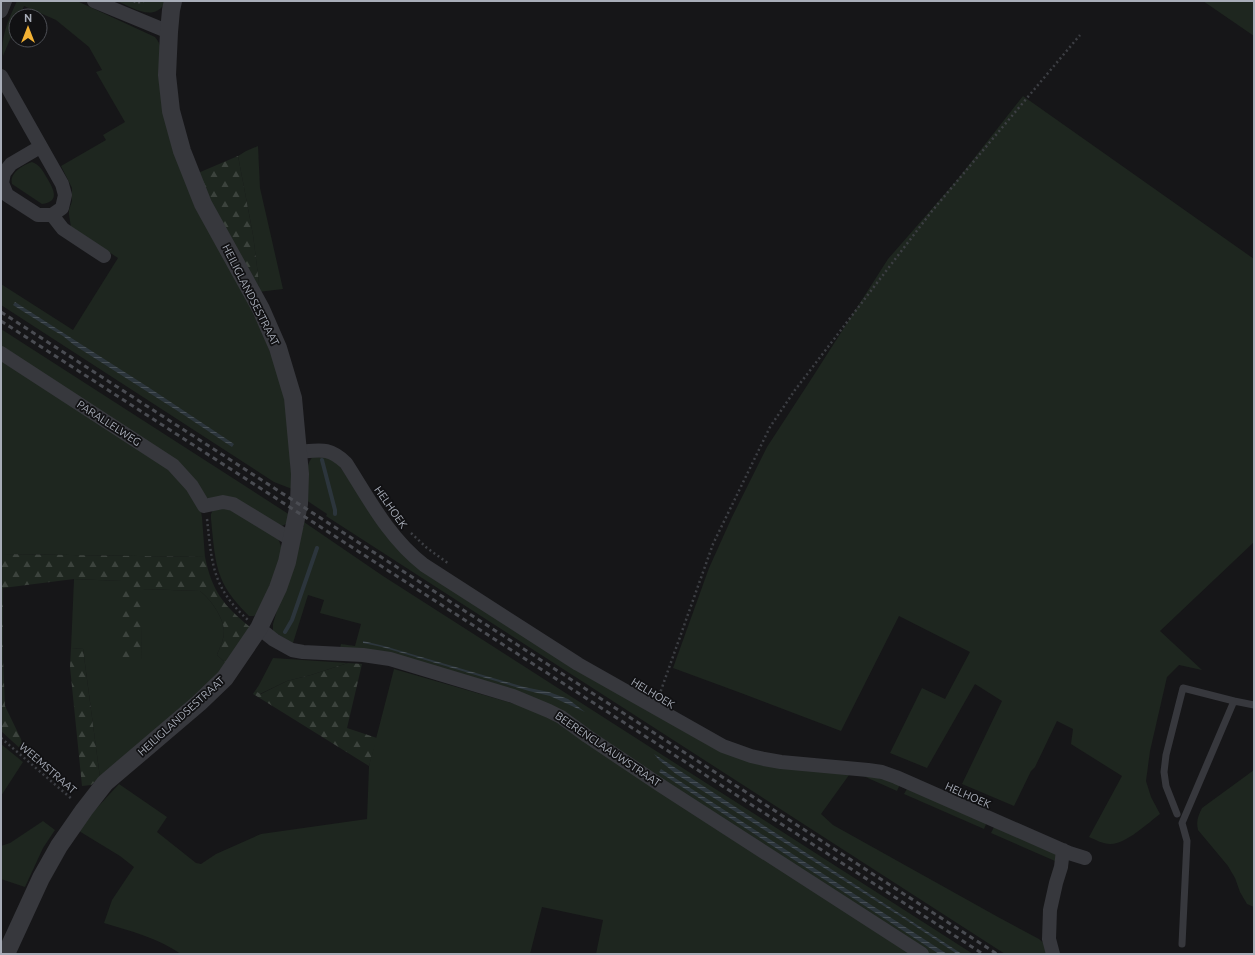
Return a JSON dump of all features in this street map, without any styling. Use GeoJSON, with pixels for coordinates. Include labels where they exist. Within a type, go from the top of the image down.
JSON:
{"type":"FeatureCollection","features":[{"type":"Feature","properties":{"kind":"street"},"geometry":{"type":"LineString","coordinates":[[1,11],[5,1]]}},
{"type":"Feature","properties":{"kind":"street"},"geometry":{"type":"LineString","coordinates":[[94,1],[168,32]]}},
{"type":"Feature","properties":{"kind":"street","name":"HEILIGLANDSESTRAAT"},"geometry":{"type":"LineString","coordinates":[[6,954],[41,878],[59,846],[84,810],[105,783],[225,678],[259,628],[278,588],[287,562],[299,504],[299,452],[293,398],[278,348],[261,310],[203,204],[182,151],[171,111],[168,75],[168,32],[173,1]]}},
{"type":"Feature","properties":{"kind":"street"},"geometry":{"type":"LineString","coordinates":[[1,77],[62,184],[65,195],[62,208],[52,216],[38,215],[7,195],[2,183],[4,173],[11,164],[40,147]]}},
{"type":"Feature","properties":{"kind":"street"},"geometry":{"type":"LineString","coordinates":[[52,216],[63,229],[104,256]]}},
{"type":"Feature","properties":{"kind":"street","name":"PARALLELWEG"},"geometry":{"type":"LineString","coordinates":[[1,353],[173,465],[185,476],[204,506]]}},
{"type":"Feature","properties":{"kind":"street","name":"HELHOEK"},"geometry":{"type":"LineString","coordinates":[[299,452],[324,450],[339,456],[346,463],[390,532],[413,557],[424,565],[578,664],[723,746],[751,756],[781,762],[856,768],[882,772],[1063,850],[1085,858]]}},
{"type":"Feature","properties":{"kind":"street"},"geometry":{"type":"LineString","coordinates":[[204,506],[223,502],[233,504],[292,540]]}},
{"type":"Feature","properties":{"kind":"street","name":"BEERENCLAAUWSTRAAT"},"geometry":{"type":"LineString","coordinates":[[259,628],[274,640],[292,650],[303,652],[363,655],[390,659],[513,696],[550,710],[660,785],[922,954]]}},
{"type":"Feature","properties":{"kind":"street"},"geometry":{"type":"LineString","coordinates":[[1053,954],[1049,939],[1050,910],[1056,883],[1062,868],[1063,850]]}},
{"type":"Feature","properties":{"kind":"lane"},"geometry":{"type":"LineString","coordinates":[[1177,814],[1166,786],[1164,772],[1166,755],[1183,688],[1254,705]]}},
{"type":"Feature","properties":{"kind":"lane"},"geometry":{"type":"LineString","coordinates":[[1182,944],[1187,841],[1182,823],[1234,701]]}},
{"type":"Feature","properties":{"kind":"path"},"geometry":{"type":"LineString","coordinates":[[134,1],[136,3],[144,1]]}},
{"type":"Feature","properties":{"kind":"path"},"geometry":{"type":"LineString","coordinates":[[654,707],[713,544],[770,427],[795,390],[932,211],[1080,35]]}},
{"type":"Feature","properties":{"kind":"path"},"geometry":{"type":"LineString","coordinates":[[204,506],[214,570],[218,582],[231,603],[247,619],[259,628]]}},
{"type":"Feature","properties":{"kind":"path","name":"HELHOEK"},"geometry":{"type":"LineString","coordinates":[[406,529],[427,548],[453,566]]}},
{"type":"Feature","properties":{"kind":"path","name":"WEEMSTRAAT"},"geometry":{"type":"LineString","coordinates":[[1,738],[84,810]]}},
{"type":"Feature","properties":{"kind":"green space"},"geometry":{"type":"Polygon","coordinates":[[[17,1],[77,1],[155,37],[158,41],[162,52],[162,82],[282,382],[288,419],[292,489],[274,482],[1,305],[1,284],[73,330],[118,258],[71,227],[69,210],[72,201],[72,188],[61,166],[106,140],[103,135],[125,122],[96,72],[102,70],[89,47],[56,20],[48,16],[48,8],[29,8],[24,6],[23,8],[14,8],[17,1]]]}},
{"type":"Feature","properties":{"kind":"green space"},"geometry":{"type":"Polygon","coordinates":[[[117,1],[166,1],[161,8],[150,13],[137,10],[117,1]]]}},
{"type":"Feature","properties":{"kind":"green space"},"geometry":{"type":"Polygon","coordinates":[[[1203,1],[1254,1],[1254,36],[1203,1]]]}},
{"type":"Feature","properties":{"kind":"green space"},"geometry":{"type":"Polygon","coordinates":[[[8,21],[8,44],[3,56],[2,49],[8,21]]]}},
{"type":"Feature","properties":{"kind":"green space"},"geometry":{"type":"Polygon","coordinates":[[[1023,96],[1254,259],[1254,542],[1160,631],[1202,670],[1179,665],[1167,677],[1150,751],[1146,781],[1151,797],[1160,814],[1136,833],[1122,841],[1110,844],[1100,842],[1089,837],[1122,776],[1071,744],[1073,729],[1057,721],[1014,806],[962,784],[1002,701],[975,684],[927,768],[890,753],[922,688],[945,699],[970,652],[899,616],[841,731],[673,668],[709,568],[732,517],[767,447],[888,259],[957,180],[1023,96]]]}},
{"type":"Feature","properties":{"kind":"green space"},"geometry":{"type":"Polygon","coordinates":[[[258,146],[260,188],[283,289],[258,292],[259,283],[253,235],[238,156],[258,146]]]}},
{"type":"Feature","properties":{"kind":"green space"},"geometry":{"type":"Polygon","coordinates":[[[238,156],[253,235],[259,283],[258,292],[204,189],[198,173],[238,156]]]}},
{"type":"Feature","properties":{"kind":"green space"},"geometry":{"type":"Polygon","coordinates":[[[32,162],[41,168],[53,190],[54,198],[48,203],[42,204],[12,184],[15,173],[21,167],[32,162]]]}},
{"type":"Feature","properties":{"kind":"green space"},"geometry":{"type":"Polygon","coordinates":[[[1,329],[290,515],[286,524],[282,526],[204,497],[1,348],[1,329]]]}},
{"type":"Feature","properties":{"kind":"green space"},"geometry":{"type":"Polygon","coordinates":[[[1,358],[174,471],[200,507],[205,557],[1,554],[1,358]]]}},
{"type":"Feature","properties":{"kind":"green space"},"geometry":{"type":"Polygon","coordinates":[[[320,455],[337,462],[386,536],[710,744],[860,773],[900,784],[897,791],[861,775],[849,775],[821,814],[833,825],[1039,939],[1048,947],[1049,954],[1005,954],[326,516],[327,514],[306,500],[306,479],[309,462],[313,457],[320,455]]]}},
{"type":"Feature","properties":{"kind":"green space"},"geometry":{"type":"Polygon","coordinates":[[[227,507],[278,538],[282,549],[280,563],[257,614],[254,616],[249,616],[230,594],[223,583],[215,557],[211,514],[213,510],[227,507]]]}},
{"type":"Feature","properties":{"kind":"green space"},"geometry":{"type":"Polygon","coordinates":[[[304,522],[383,576],[973,954],[930,954],[780,858],[563,713],[340,648],[341,644],[355,646],[361,624],[320,613],[324,600],[308,595],[293,643],[273,632],[273,624],[301,527],[304,527],[304,522]]]}},
{"type":"Feature","properties":{"kind":"green space"},"geometry":{"type":"Polygon","coordinates":[[[1,554],[205,557],[211,579],[220,596],[233,612],[250,627],[227,664],[217,655],[224,634],[222,620],[212,603],[204,594],[200,591],[143,589],[141,660],[120,661],[122,581],[74,579],[3,588],[5,706],[21,739],[23,751],[1,731],[1,554]]]}},
{"type":"Feature","properties":{"kind":"green space"},"geometry":{"type":"Polygon","coordinates":[[[74,579],[122,581],[141,660],[142,589],[200,591],[208,598],[219,614],[224,631],[222,643],[217,655],[227,664],[200,693],[100,778],[83,649],[71,648],[74,579]]]}},
{"type":"Feature","properties":{"kind":"green space"},"geometry":{"type":"Polygon","coordinates":[[[71,648],[83,649],[100,778],[91,785],[82,786],[70,667],[71,648]]]}},
{"type":"Feature","properties":{"kind":"green space"},"geometry":{"type":"Polygon","coordinates":[[[273,658],[348,663],[287,681],[260,694],[255,691],[273,658]]]}},
{"type":"Feature","properties":{"kind":"green space"},"geometry":{"type":"Polygon","coordinates":[[[348,663],[362,664],[347,728],[377,738],[369,766],[253,694],[255,691],[261,694],[287,681],[348,663]]]}},
{"type":"Feature","properties":{"kind":"green space"},"geometry":{"type":"Polygon","coordinates":[[[394,669],[546,713],[915,954],[596,954],[603,920],[542,907],[530,954],[181,954],[153,939],[104,923],[112,900],[134,867],[120,856],[79,831],[94,811],[119,784],[167,817],[157,832],[196,863],[201,864],[216,854],[261,834],[367,819],[369,766],[394,669]]]}},
{"type":"Feature","properties":{"kind":"green space"},"geometry":{"type":"Polygon","coordinates":[[[1,744],[23,762],[1,796],[1,744]]]}},
{"type":"Feature","properties":{"kind":"green space"},"geometry":{"type":"Polygon","coordinates":[[[1254,770],[1254,907],[1247,904],[1228,866],[1198,830],[1197,821],[1202,808],[1254,770]]]}},
{"type":"Feature","properties":{"kind":"green space"},"geometry":{"type":"Polygon","coordinates":[[[908,787],[987,822],[984,829],[904,794],[908,787]]]}},
{"type":"Feature","properties":{"kind":"green space"},"geometry":{"type":"Polygon","coordinates":[[[43,821],[55,830],[43,848],[25,887],[1,879],[1,846],[10,843],[43,821]]]}},
{"type":"Feature","properties":{"kind":"green space"},"geometry":{"type":"Polygon","coordinates":[[[995,825],[1058,852],[1055,861],[991,833],[995,825]]]}},
{"type":"Feature","properties":{"kind":"shaded area"},"geometry":{"type":"Polygon","coordinates":[[[15,302],[234,444],[232,447],[74,345],[63,336],[13,305],[15,302]]]}},
{"type":"Feature","properties":{"kind":"shaded area"},"geometry":{"type":"Polygon","coordinates":[[[363,641],[524,687],[549,692],[568,699],[585,712],[550,696],[382,647],[363,643],[363,641]]]}},
{"type":"Feature","properties":{"kind":"shaded area"},"geometry":{"type":"Polygon","coordinates":[[[654,754],[962,954],[957,954],[676,774],[654,754]]]}},
{"type":"Feature","properties":{"kind":"shaded area"},"geometry":{"type":"Polygon","coordinates":[[[661,769],[947,954],[939,954],[659,772],[661,769]]]}},
{"type":"Feature","properties":{"kind":"waterway"},"geometry":{"type":"LineString","coordinates":[[322,460],[335,514]]}},
{"type":"Feature","properties":{"kind":"waterway"},"geometry":{"type":"LineString","coordinates":[[285,632],[292,620],[317,548]]}},
{"type":"Feature","properties":{"kind":"railway"},"geometry":{"type":"LineString","coordinates":[[1,312],[997,954]]}},
{"type":"Feature","properties":{"kind":"railway"},"geometry":{"type":"LineString","coordinates":[[1,321],[983,954]]}}]}
